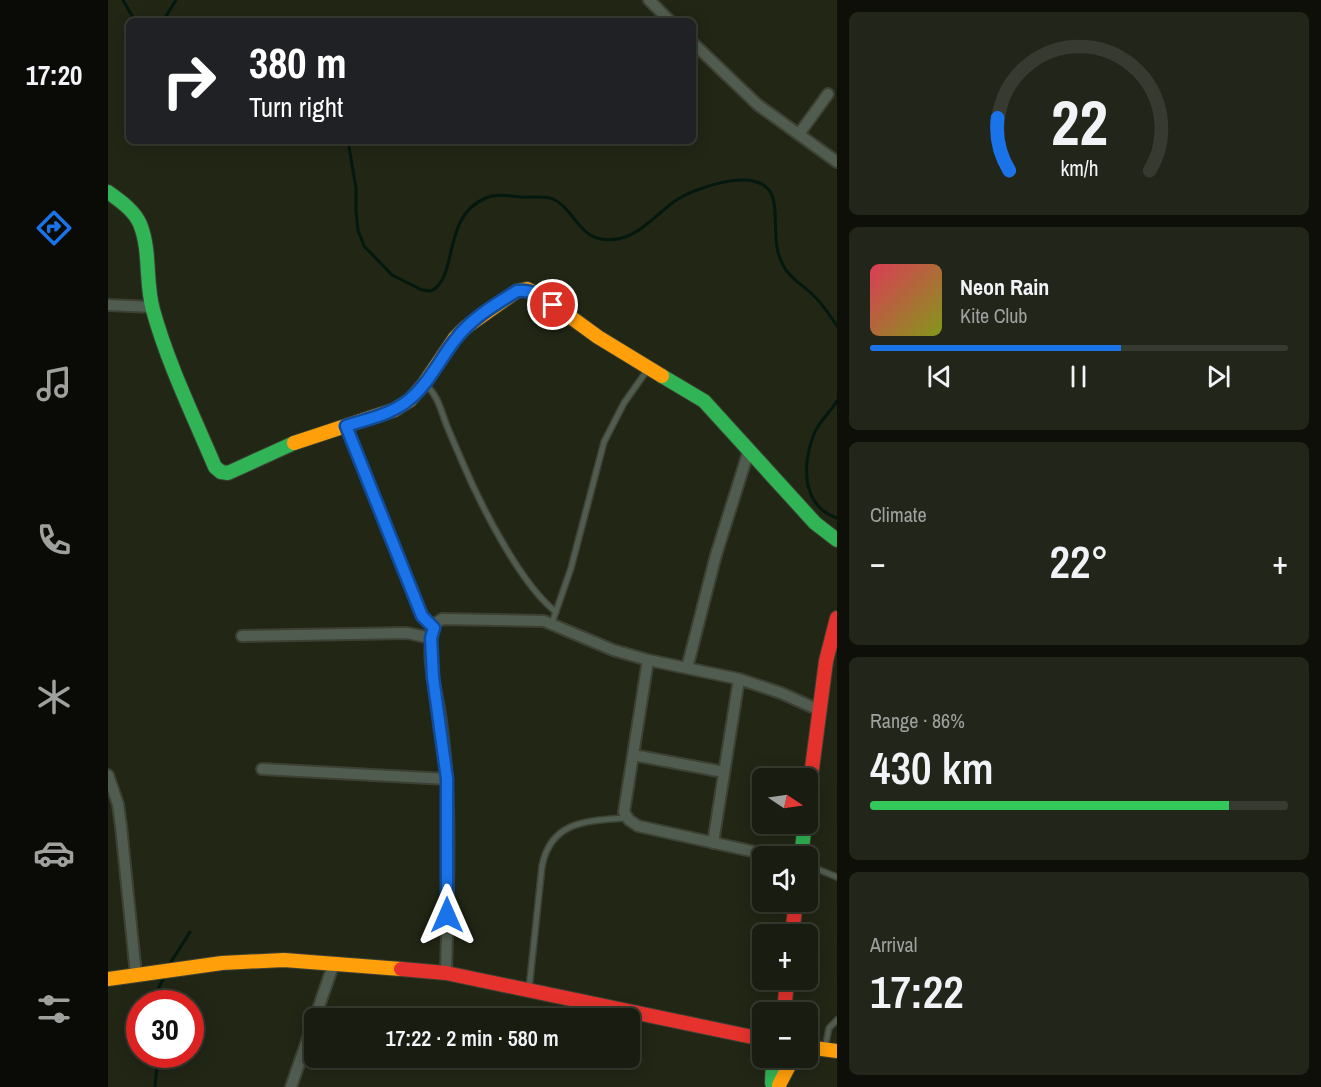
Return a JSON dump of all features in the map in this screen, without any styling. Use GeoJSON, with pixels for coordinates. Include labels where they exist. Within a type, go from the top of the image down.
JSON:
{"type":"FeatureCollection","features":[{"type":"Feature","properties":{"kind":"street"},"geometry":{"type":"LineString","coordinates":[[649,0],[667,18]]}},
{"type":"Feature","properties":{"kind":"street"},"geometry":{"type":"LineString","coordinates":[[696,46],[758,105],[837,162]]}},
{"type":"Feature","properties":{"kind":"street"},"geometry":{"type":"LineString","coordinates":[[799,134],[828,94]]}},
{"type":"Feature","properties":{"kind":"street"},"geometry":{"type":"LineString","coordinates":[[108,192],[140,223],[144,236],[152,306],[192,416],[215,467],[221,472],[228,473],[292,444],[394,410],[410,400],[424,384],[455,338],[466,327],[517,291],[527,289],[543,297],[598,337],[710,407],[776,482],[816,523],[837,540]]}},
{"type":"Feature","properties":{"kind":"street"},"geometry":{"type":"LineString","coordinates":[[108,305],[152,306]]}},
{"type":"Feature","properties":{"kind":"street"},"geometry":{"type":"LineString","coordinates":[[346,426],[422,616],[432,633]]}},
{"type":"Feature","properties":{"kind":"street"},"geometry":{"type":"LineString","coordinates":[[687,668],[716,555],[749,450]]}},
{"type":"Feature","properties":{"kind":"street"},"geometry":{"type":"LineString","coordinates":[[812,768],[826,661],[837,618]]}},
{"type":"Feature","properties":{"kind":"street"},"geometry":{"type":"LineString","coordinates":[[446,973],[447,779],[433,677],[432,633],[436,623],[442,619],[533,619],[552,623],[594,643],[648,660],[739,679],[781,693],[819,710]]}},
{"type":"Feature","properties":{"kind":"street"},"geometry":{"type":"LineString","coordinates":[[242,636],[432,633]]}},
{"type":"Feature","properties":{"kind":"street"},"geometry":{"type":"LineString","coordinates":[[648,660],[624,812],[627,818],[638,826],[752,851]]}},
{"type":"Feature","properties":{"kind":"street"},"geometry":{"type":"LineString","coordinates":[[712,843],[739,679]]}},
{"type":"Feature","properties":{"kind":"street"},"geometry":{"type":"LineString","coordinates":[[633,755],[724,772]]}},
{"type":"Feature","properties":{"kind":"street"},"geometry":{"type":"LineString","coordinates":[[261,769],[447,779]]}},
{"type":"Feature","properties":{"kind":"street"},"geometry":{"type":"LineString","coordinates":[[108,775],[118,804],[136,975]]}},
{"type":"Feature","properties":{"kind":"street"},"geometry":{"type":"LineString","coordinates":[[108,980],[222,963],[284,960],[334,963],[446,973],[752,1037]]}},
{"type":"Feature","properties":{"kind":"street"},"geometry":{"type":"LineString","coordinates":[[291,1087],[334,963]]}},
{"type":"Feature","properties":{"kind":"street"},"geometry":{"type":"LineString","coordinates":[[773,1068],[774,1085]]}},
{"type":"Feature","properties":{"kind":"street"},"geometry":{"type":"LineString","coordinates":[[774,1085],[785,1068]]}},
{"type":"Feature","properties":{"kind":"lane"},"geometry":{"type":"LineString","coordinates":[[552,623],[572,568],[604,442],[624,403],[648,369]]}},
{"type":"Feature","properties":{"kind":"lane"},"geometry":{"type":"LineString","coordinates":[[424,384],[439,402],[445,422],[493,525],[532,586],[546,604],[556,612]]}},
{"type":"Feature","properties":{"kind":"lane"},"geometry":{"type":"LineString","coordinates":[[528,990],[542,866],[548,847],[560,832],[578,824],[627,818]]}},
{"type":"Feature","properties":{"kind":"lane"},"geometry":{"type":"LineString","coordinates":[[818,869],[837,876]]}},
{"type":"Feature","properties":{"kind":"lane"},"geometry":{"type":"LineString","coordinates":[[830,1050],[829,1028],[832,1022],[837,1020]]}},
{"type":"Feature","properties":{"kind":"waterway"},"geometry":{"type":"LineString","coordinates":[[123,0],[133,18]]}},
{"type":"Feature","properties":{"kind":"waterway"},"geometry":{"type":"LineString","coordinates":[[165,18],[176,0]]}},
{"type":"Feature","properties":{"kind":"waterway"},"geometry":{"type":"LineString","coordinates":[[349,144],[356,188],[358,230],[364,246],[392,275],[422,290],[431,291],[440,284],[462,218],[472,207],[490,196],[553,199],[560,203],[586,232],[601,239],[612,240],[632,234],[675,201],[695,191],[722,182],[749,181],[761,184],[772,195],[779,257],[785,269],[819,301],[837,326]]}},
{"type":"Feature","properties":{"kind":"waterway"},"geometry":{"type":"LineString","coordinates":[[837,401],[814,433],[807,460],[807,481],[813,499],[819,507],[837,518]]}},
{"type":"Feature","properties":{"kind":"waterway"},"geometry":{"type":"LineString","coordinates":[[169,965],[190,932]]}},
{"type":"Feature","properties":{"kind":"waterway"},"geometry":{"type":"LineString","coordinates":[[159,990],[164,977]]}},
{"type":"Feature","properties":{"kind":"waterway"},"geometry":{"type":"LineString","coordinates":[[155,1087],[157,1068]]}},
{"type":"Feature","properties":{"kind":"traffic: fast"},"geometry":{"type":"LineString","coordinates":[[108,192],[122,202],[140,224],[146,245],[151,299],[159,330],[181,389],[215,467],[221,472],[228,473],[294,443]]}},
{"type":"Feature","properties":{"kind":"traffic: fast"},"geometry":{"type":"LineString","coordinates":[[662,376],[704,401],[815,523],[837,540]]}},
{"type":"Feature","properties":{"kind":"traffic: fast"},"geometry":{"type":"LineString","coordinates":[[802,846],[804,834]]}},
{"type":"Feature","properties":{"kind":"traffic: fast"},"geometry":{"type":"LineString","coordinates":[[772,1083],[773,1068]]}},
{"type":"Feature","properties":{"kind":"traffic: slow"},"geometry":{"type":"LineString","coordinates":[[294,443],[394,410],[410,400],[424,384],[455,338],[466,327],[517,291],[527,289],[543,297],[598,337],[662,376]]}},
{"type":"Feature","properties":{"kind":"traffic: slow"},"geometry":{"type":"LineString","coordinates":[[108,979],[222,963],[284,960],[401,969]]}},
{"type":"Feature","properties":{"kind":"traffic: slow"},"geometry":{"type":"LineString","coordinates":[[818,1048],[837,1051]]}},
{"type":"Feature","properties":{"kind":"traffic: slow"},"geometry":{"type":"LineString","coordinates":[[779,1085],[788,1068]]}},
{"type":"Feature","properties":{"kind":"traffic: jam"},"geometry":{"type":"LineString","coordinates":[[812,768],[826,661],[837,618]]}},
{"type":"Feature","properties":{"kind":"traffic: jam"},"geometry":{"type":"LineString","coordinates":[[793,924],[795,912]]}},
{"type":"Feature","properties":{"kind":"traffic: jam"},"geometry":{"type":"LineString","coordinates":[[401,969],[446,973],[752,1037]]}},
{"type":"Feature","properties":{"kind":"traffic: jam"},"geometry":{"type":"LineString","coordinates":[[785,1002],[786,990]]}},
{"type":"Feature","properties":{"kind":"route"},"geometry":{"type":"LineString","coordinates":[[447,915],[447,779],[433,677],[431,638],[434,628],[422,616],[346,426],[394,410],[410,400],[439,364],[455,338],[466,327],[517,291],[527,289],[535,292],[553,305]]}}]}
